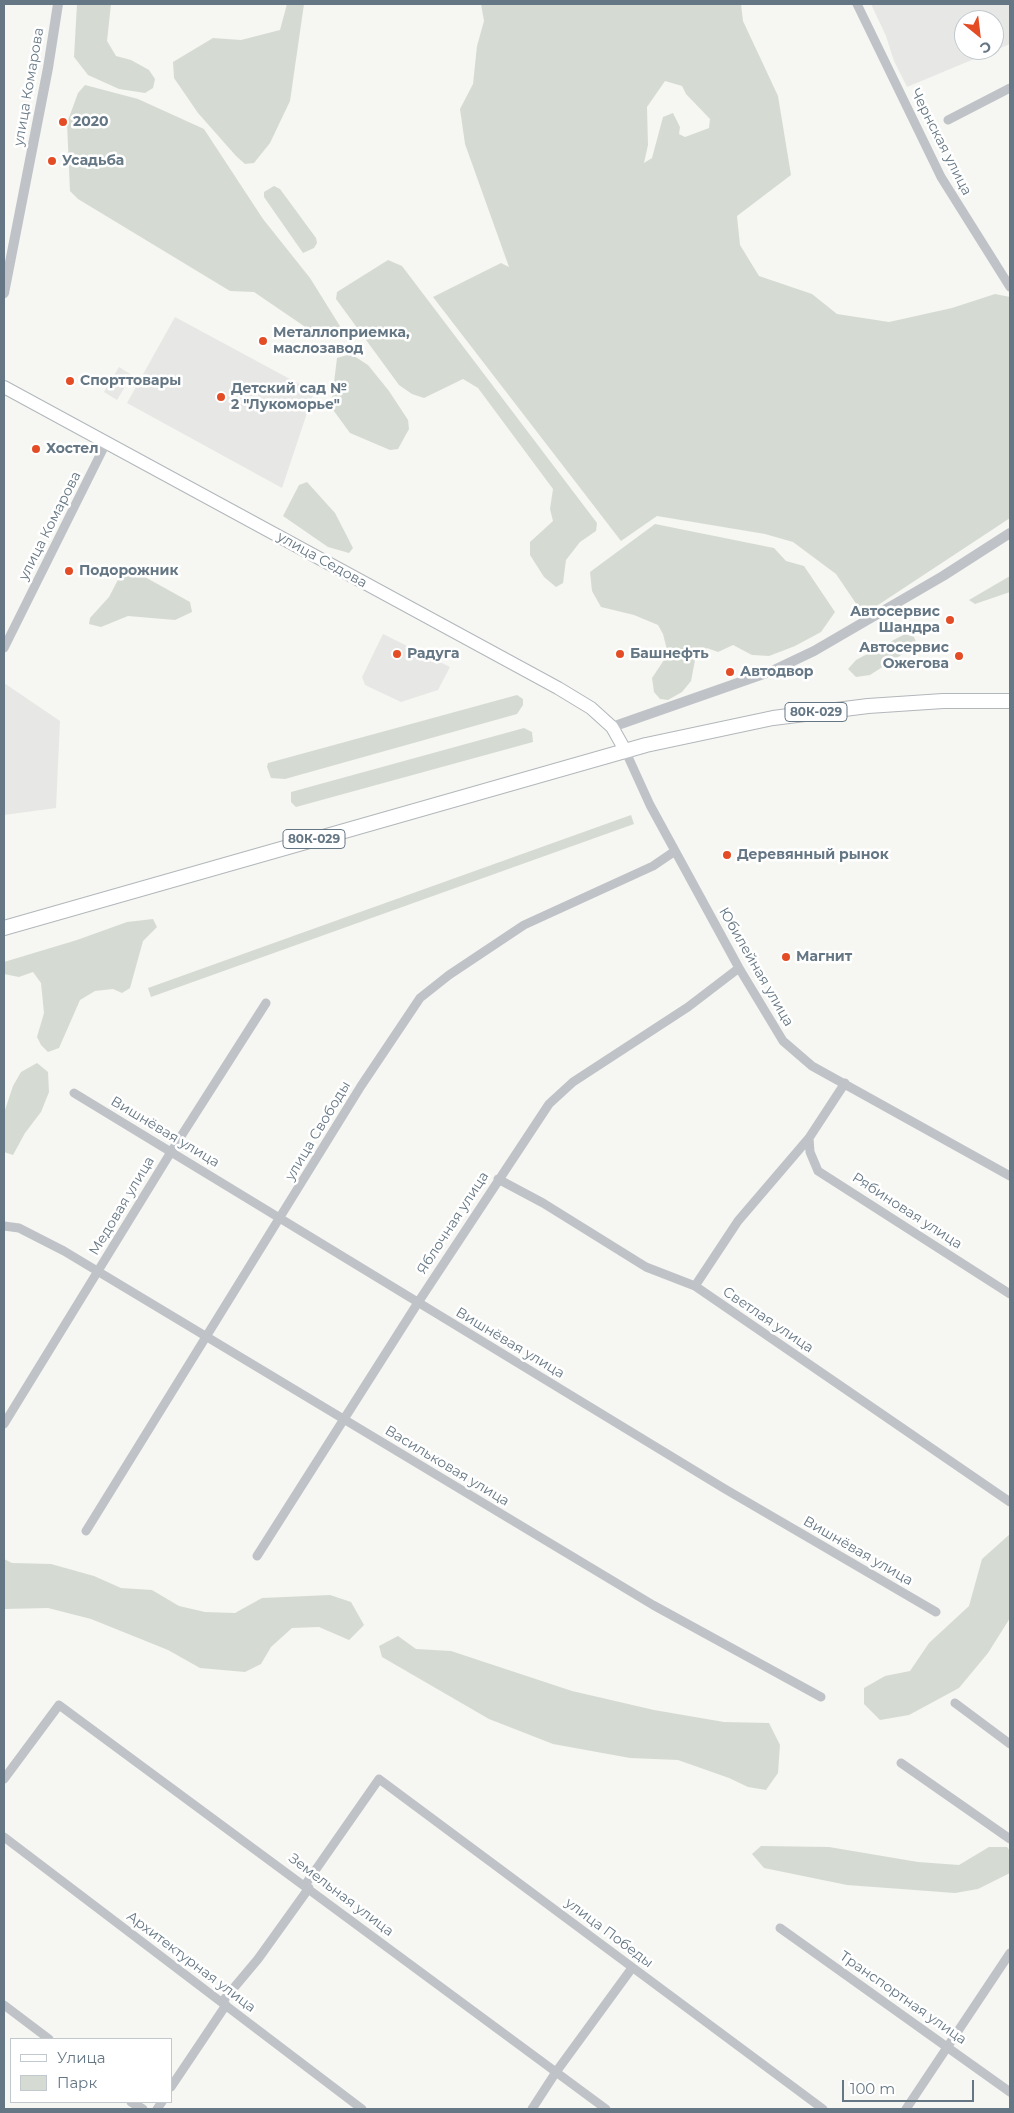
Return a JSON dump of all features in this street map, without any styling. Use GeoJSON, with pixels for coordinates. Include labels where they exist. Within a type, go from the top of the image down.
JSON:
{"type":"FeatureCollection","features":[{"type":"Feature","properties":{"kind":"main road","name":"улица Седова"},"geometry":{"type":"LineString","coordinates":[[4,387],[558,688],[591,708],[612,727],[625,750]]}},
{"type":"Feature","properties":{"kind":"main road","name":"80К-029"},"geometry":{"type":"LineString","coordinates":[[4,928],[625,750],[772,718],[906,703],[1010,701]]}},
{"type":"Feature","properties":{"kind":"street","name":"улица Комарова"},"geometry":{"type":"LineString","coordinates":[[4,294],[48,68],[58,4]]}},
{"type":"Feature","properties":{"kind":"street","name":"Чернская улица"},"geometry":{"type":"LineString","coordinates":[[857,4],[941,177],[1010,287]]}},
{"type":"Feature","properties":{"kind":"street"},"geometry":{"type":"LineString","coordinates":[[948,120],[1010,88]]}},
{"type":"Feature","properties":{"kind":"street","name":"улица Комарова"},"geometry":{"type":"LineString","coordinates":[[4,648],[106,443]]}},
{"type":"Feature","properties":{"kind":"street"},"geometry":{"type":"LineString","coordinates":[[612,727],[772,671],[814,651],[936,580],[1010,533]]}},
{"type":"Feature","properties":{"kind":"street","name":"Юбилейная улица"},"geometry":{"type":"LineString","coordinates":[[625,750],[650,805],[675,851],[739,968],[786,1045],[812,1066],[1010,1176]]}},
{"type":"Feature","properties":{"kind":"street","name":"улица Свободы"},"geometry":{"type":"LineString","coordinates":[[86,1531],[208,1337],[361,1086],[420,998],[449,975],[524,925],[653,866],[675,851]]}},
{"type":"Feature","properties":{"kind":"street","name":"Яблочная улица"},"geometry":{"type":"LineString","coordinates":[[257,1556],[419,1301],[549,1104],[573,1082],[688,1007],[739,968]]}},
{"type":"Feature","properties":{"kind":"street","name":"Медовая улица"},"geometry":{"type":"LineString","coordinates":[[4,1424],[171,1152],[266,1003]]}},
{"type":"Feature","properties":{"kind":"street"},"geometry":{"type":"LineString","coordinates":[[695,1286],[738,1221],[808,1138],[844,1083]]}},
{"type":"Feature","properties":{"kind":"street","name":"Вишнёвая улица"},"geometry":{"type":"LineString","coordinates":[[74,1093],[419,1301],[432,1312],[716,1484],[936,1612]]}},
{"type":"Feature","properties":{"kind":"street","name":"Рябиновая улица"},"geometry":{"type":"LineString","coordinates":[[808,1138],[810,1152],[818,1171],[1010,1294]]}},
{"type":"Feature","properties":{"kind":"street","name":"Светлая улица"},"geometry":{"type":"LineString","coordinates":[[498,1179],[543,1203],[646,1268],[695,1286],[1010,1502]]}},
{"type":"Feature","properties":{"kind":"street","name":"Васильковая улица"},"geometry":{"type":"LineString","coordinates":[[4,1226],[19,1228],[64,1251],[653,1605],[821,1696]]}},
{"type":"Feature","properties":{"kind":"street"},"geometry":{"type":"LineString","coordinates":[[955,1703],[1010,1744]]}},
{"type":"Feature","properties":{"kind":"street","name":"Земельная улица"},"geometry":{"type":"LineString","coordinates":[[4,1779],[59,1705],[606,2109]]}},
{"type":"Feature","properties":{"kind":"street"},"geometry":{"type":"LineString","coordinates":[[901,1763],[1010,1839]]}},
{"type":"Feature","properties":{"kind":"street","name":"улица Победы"},"geometry":{"type":"LineString","coordinates":[[307,1887],[379,1779],[823,2109]]}},
{"type":"Feature","properties":{"kind":"street","name":"Архитектурная улица"},"geometry":{"type":"LineString","coordinates":[[4,1836],[362,2109]]}},
{"type":"Feature","properties":{"kind":"street"},"geometry":{"type":"LineString","coordinates":[[172,2085],[224,2004],[258,1959],[307,1887]]}},
{"type":"Feature","properties":{"kind":"street","name":"Транспортная улица"},"geometry":{"type":"LineString","coordinates":[[780,1928],[949,2046],[1010,2092]]}},
{"type":"Feature","properties":{"kind":"street"},"geometry":{"type":"LineString","coordinates":[[906,2109],[1010,1953]]}},
{"type":"Feature","properties":{"kind":"street"},"geometry":{"type":"LineString","coordinates":[[532,2109],[556,2072],[632,1968]]}},
{"type":"Feature","properties":{"kind":"street"},"geometry":{"type":"LineString","coordinates":[[4,2005],[48,2038]]}},
{"type":"Feature","properties":{"kind":"shaded area"},"geometry":{"type":"Polygon","coordinates":[[[871,4],[1010,4],[1010,44],[1004,47],[1004,10],[954,10],[954,60],[972,60],[907,87],[894,61],[886,36],[871,4]]]}},
{"type":"Feature","properties":{"kind":"shaded area","name":"Детский сад № 2 \"Лукоморье\""},"geometry":{"type":"Polygon","coordinates":[[[175,317],[314,392],[282,488],[127,403],[175,317]]]}},
{"type":"Feature","properties":{"kind":"shaded area"},"geometry":{"type":"Polygon","coordinates":[[[119,367],[132,375],[117,400],[104,392],[119,367]]]}},
{"type":"Feature","properties":{"kind":"shaded area"},"geometry":{"type":"Polygon","coordinates":[[[383,634],[450,667],[438,690],[401,702],[365,685],[362,677],[383,634]]]}},
{"type":"Feature","properties":{"kind":"shaded area"},"geometry":{"type":"Polygon","coordinates":[[[4,683],[60,721],[56,808],[4,815],[4,683]]]}},
{"type":"Feature","properties":{"kind":"green space"},"geometry":{"type":"Polygon","coordinates":[[[77,4],[111,4],[107,41],[116,56],[131,60],[149,70],[155,79],[153,88],[145,93],[119,89],[88,75],[74,57],[77,4]]]}},
{"type":"Feature","properties":{"kind":"green space"},"geometry":{"type":"Polygon","coordinates":[[[287,4],[304,4],[290,101],[270,143],[254,163],[245,164],[198,113],[174,78],[173,62],[213,38],[241,40],[280,30],[287,4]]]}},
{"type":"Feature","properties":{"kind":"green space"},"geometry":{"type":"Polygon","coordinates":[[[481,4],[741,4],[743,21],[778,96],[791,175],[737,216],[740,245],[759,276],[812,294],[837,314],[889,322],[952,308],[995,294],[1010,297],[1010,518],[869,611],[857,605],[836,574],[793,542],[765,534],[657,516],[621,541],[433,297],[501,263],[509,267],[465,144],[460,109],[473,84],[477,46],[484,21],[481,4]],[[665,81],[647,107],[648,145],[644,163],[652,158],[663,117],[673,113],[680,127],[679,134],[685,137],[709,128],[710,119],[686,94],[682,86],[665,81]]]}},
{"type":"Feature","properties":{"kind":"green space"},"geometry":{"type":"Polygon","coordinates":[[[85,85],[138,99],[204,129],[263,219],[310,278],[343,331],[334,337],[320,337],[254,292],[230,291],[78,199],[70,191],[67,123],[78,93],[85,85]]]}},
{"type":"Feature","properties":{"kind":"green space"},"geometry":{"type":"Polygon","coordinates":[[[274,186],[280,189],[316,238],[317,243],[314,248],[303,253],[264,197],[264,192],[274,186]]]}},
{"type":"Feature","properties":{"kind":"green space"},"geometry":{"type":"Polygon","coordinates":[[[388,260],[402,266],[597,523],[596,531],[580,542],[566,560],[563,583],[556,587],[544,577],[530,555],[530,542],[553,521],[550,509],[553,489],[478,388],[463,379],[424,398],[412,394],[399,385],[336,299],[337,292],[388,260]]]}},
{"type":"Feature","properties":{"kind":"green space"},"geometry":{"type":"Polygon","coordinates":[[[351,354],[368,365],[389,391],[408,420],[409,429],[398,449],[390,450],[350,433],[331,407],[337,358],[351,354]]]}},
{"type":"Feature","properties":{"kind":"green space"},"geometry":{"type":"Polygon","coordinates":[[[307,482],[335,513],[353,548],[349,553],[328,547],[283,516],[299,485],[307,482]]]}},
{"type":"Feature","properties":{"kind":"green space"},"geometry":{"type":"Polygon","coordinates":[[[655,524],[774,548],[786,561],[804,566],[835,612],[821,632],[795,646],[769,656],[752,655],[733,645],[718,652],[707,648],[696,655],[691,681],[682,692],[668,700],[660,699],[654,692],[652,678],[668,654],[663,634],[658,625],[634,615],[601,607],[592,591],[590,572],[655,524]]]}},
{"type":"Feature","properties":{"kind":"green space"},"geometry":{"type":"Polygon","coordinates":[[[134,571],[190,602],[192,612],[175,620],[128,616],[101,627],[89,624],[90,618],[109,597],[122,572],[134,571]]]}},
{"type":"Feature","properties":{"kind":"green space"},"geometry":{"type":"Polygon","coordinates":[[[1010,576],[1010,592],[975,604],[969,600],[1010,576]]]}},
{"type":"Feature","properties":{"kind":"green space"},"geometry":{"type":"Polygon","coordinates":[[[905,634],[914,637],[916,642],[912,648],[870,675],[856,677],[848,669],[856,660],[905,634]]]}},
{"type":"Feature","properties":{"kind":"green space"},"geometry":{"type":"Polygon","coordinates":[[[517,695],[523,699],[523,705],[517,714],[285,779],[271,778],[267,767],[268,763],[517,695]]]}},
{"type":"Feature","properties":{"kind":"green space"},"geometry":{"type":"Polygon","coordinates":[[[524,728],[532,732],[533,742],[296,807],[291,802],[291,792],[524,728]]]}},
{"type":"Feature","properties":{"kind":"green space"},"geometry":{"type":"Polygon","coordinates":[[[631,815],[634,824],[151,997],[148,988],[631,815]]]}},
{"type":"Feature","properties":{"kind":"green space"},"geometry":{"type":"Polygon","coordinates":[[[153,919],[157,927],[143,941],[130,988],[122,993],[113,989],[95,991],[80,1000],[59,1048],[48,1052],[41,1045],[37,1037],[44,1013],[41,983],[33,972],[19,977],[4,974],[4,962],[77,940],[127,922],[153,919]]]}},
{"type":"Feature","properties":{"kind":"green space"},"geometry":{"type":"Polygon","coordinates":[[[37,1063],[48,1072],[49,1092],[41,1112],[25,1133],[13,1155],[4,1152],[4,1113],[13,1086],[21,1072],[37,1063]]]}},
{"type":"Feature","properties":{"kind":"green space"},"geometry":{"type":"Polygon","coordinates":[[[1010,1534],[1010,1618],[988,1653],[959,1688],[909,1715],[880,1720],[864,1704],[864,1688],[885,1676],[910,1671],[929,1643],[969,1606],[982,1559],[1010,1534]]]}},
{"type":"Feature","properties":{"kind":"green space"},"geometry":{"type":"Polygon","coordinates":[[[4,1559],[12,1563],[51,1564],[94,1576],[121,1588],[152,1590],[179,1606],[205,1612],[235,1613],[262,1598],[330,1595],[351,1602],[364,1625],[349,1640],[319,1627],[292,1628],[271,1647],[261,1664],[245,1672],[200,1668],[168,1650],[91,1619],[48,1608],[4,1609],[4,1559]]]}},
{"type":"Feature","properties":{"kind":"green space"},"geometry":{"type":"Polygon","coordinates":[[[398,1636],[416,1649],[451,1651],[572,1691],[654,1710],[724,1722],[769,1723],[780,1745],[778,1773],[766,1790],[748,1787],[729,1778],[678,1760],[630,1758],[553,1744],[489,1719],[382,1657],[379,1646],[398,1636]]]}},
{"type":"Feature","properties":{"kind":"green space"},"geometry":{"type":"Polygon","coordinates":[[[761,1846],[829,1847],[918,1862],[959,1865],[989,1847],[1007,1847],[1010,1851],[1010,1873],[978,1889],[955,1893],[847,1885],[764,1868],[752,1854],[761,1846]]]}},
{"type":"Feature","properties":{"kind":"place","name":"2020"},"geometry":{"type":"Point","coordinates":[63,122]}},
{"type":"Feature","properties":{"kind":"place","name":"Усадьба"},"geometry":{"type":"Point","coordinates":[52,161]}},
{"type":"Feature","properties":{"kind":"place","name":"Металлоприемка, маслозавод"},"geometry":{"type":"Point","coordinates":[263,341]}},
{"type":"Feature","properties":{"kind":"place","name":"Спорттовары"},"geometry":{"type":"Point","coordinates":[70,381]}},
{"type":"Feature","properties":{"kind":"place","name":"Детский сад № 2 \"Лукоморье\""},"geometry":{"type":"Point","coordinates":[221,397]}},
{"type":"Feature","properties":{"kind":"place","name":"Хостел"},"geometry":{"type":"Point","coordinates":[36,449]}},
{"type":"Feature","properties":{"kind":"place","name":"Подорожник"},"geometry":{"type":"Point","coordinates":[69,571]}},
{"type":"Feature","properties":{"kind":"place","name":"Автосервис Шандра"},"geometry":{"type":"Point","coordinates":[950,620]}},
{"type":"Feature","properties":{"kind":"place","name":"Радуга"},"geometry":{"type":"Point","coordinates":[397,654]}},
{"type":"Feature","properties":{"kind":"place","name":"Башнефть"},"geometry":{"type":"Point","coordinates":[620,654]}},
{"type":"Feature","properties":{"kind":"place","name":"Автосервис Ожегова"},"geometry":{"type":"Point","coordinates":[959,656]}},
{"type":"Feature","properties":{"kind":"place","name":"Автодвор"},"geometry":{"type":"Point","coordinates":[730,672]}},
{"type":"Feature","properties":{"kind":"place","name":"Деревянный рынок"},"geometry":{"type":"Point","coordinates":[727,855]}},
{"type":"Feature","properties":{"kind":"place","name":"Магнит"},"geometry":{"type":"Point","coordinates":[786,957]}}]}
